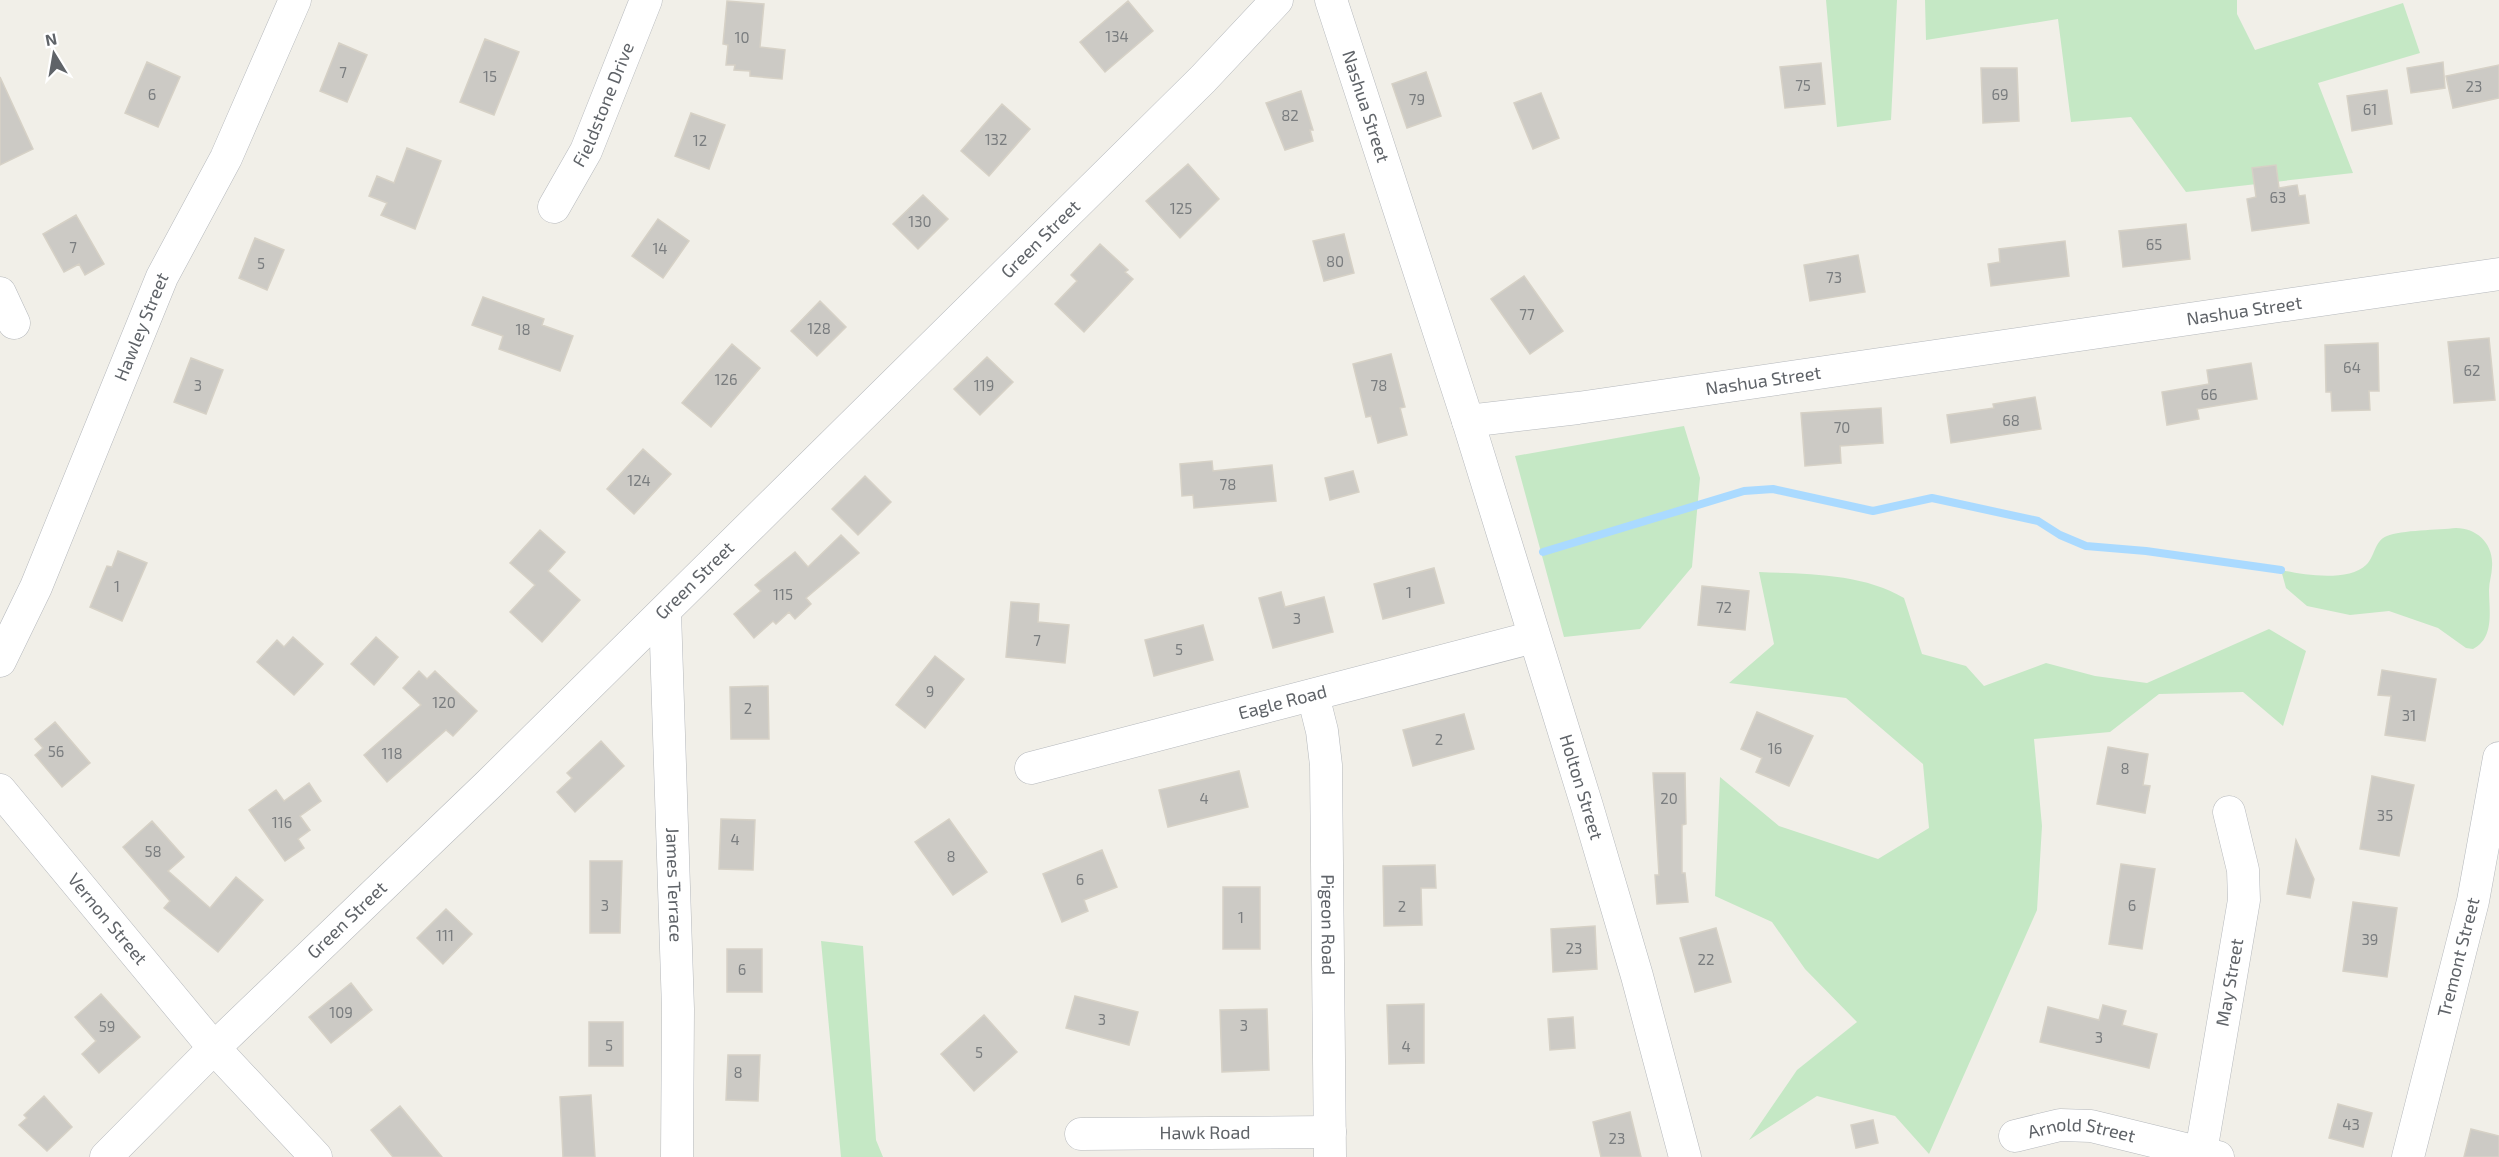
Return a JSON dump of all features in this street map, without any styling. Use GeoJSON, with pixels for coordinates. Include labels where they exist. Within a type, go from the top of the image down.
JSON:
{"type":"FeatureCollection","features":[{"type":"Feature","properties":{"kind":"street","name":"Hawley Street"},"geometry":{"type":"LineString","coordinates":[[0,661],[36,587],[162,277],[230,149],[295,0]]}},
{"type":"Feature","properties":{"kind":"street","name":"Fieldstone Drive"},"geometry":{"type":"LineString","coordinates":[[554,207],[586,151],[646,0]]}},
{"type":"Feature","properties":{"kind":"street","name":"Green Street"},"geometry":{"type":"LineString","coordinates":[[106,1157],[214,1048],[665,612],[1203,79],[1277,0]]}},
{"type":"Feature","properties":{"kind":"street","name":"Nashua Street"},"geometry":{"type":"LineString","coordinates":[[1331,0],[1468,421],[1578,408],[2499,274]]}},
{"type":"Feature","properties":{"kind":"street"},"geometry":{"type":"LineString","coordinates":[[0,293],[14,323]]}},
{"type":"Feature","properties":{"kind":"street","name":"Holton Street"},"geometry":{"type":"LineString","coordinates":[[1468,421],[1637,976],[1685,1157]]}},
{"type":"Feature","properties":{"kind":"street","name":"James Terrace"},"geometry":{"type":"LineString","coordinates":[[665,612],[678,1009],[677,1157]]}},
{"type":"Feature","properties":{"kind":"street","name":"Eagle Road"},"geometry":{"type":"LineString","coordinates":[[1030,768],[1534,637]]}},
{"type":"Feature","properties":{"kind":"street","name":"Pigeon Road"},"geometry":{"type":"LineString","coordinates":[[1313,695],[1326,765],[1330,1144]]}},
{"type":"Feature","properties":{"kind":"street","name":"Tremont Street"},"geometry":{"type":"LineString","coordinates":[[2408,1157],[2471,911],[2499,758]]}},
{"type":"Feature","properties":{"kind":"street","name":"Vernon Street"},"geometry":{"type":"LineString","coordinates":[[0,790],[214,1048]]}},
{"type":"Feature","properties":{"kind":"street","name":"May Street"},"geometry":{"type":"LineString","coordinates":[[2209,1155],[2244,900],[2243,870],[2229,812]]}},
{"type":"Feature","properties":{"kind":"street"},"geometry":{"type":"LineString","coordinates":[[214,1048],[316,1157]]}},
{"type":"Feature","properties":{"kind":"street","name":"Arnold Street"},"geometry":{"type":"LineString","coordinates":[[2015,1136],[2060,1125],[2091,1125],[2209,1155]]}},
{"type":"Feature","properties":{"kind":"street","name":"Hawk Road"},"geometry":{"type":"LineString","coordinates":[[1081,1134],[1330,1144]]}},
{"type":"Feature","properties":{"kind":"green space"},"geometry":{"type":"Polygon","coordinates":[[[1826,0],[1897,0],[1891,120],[1837,127],[1826,0]]]}},
{"type":"Feature","properties":{"kind":"green space"},"geometry":{"type":"Polygon","coordinates":[[[1925,0],[2237,0],[2237,14],[2255,50],[2403,3],[2420,53],[2318,83],[2353,173],[2186,192],[2131,117],[2071,122],[2058,19],[1926,40],[1925,0]]]}},
{"type":"Feature","properties":{"kind":"green space"},"geometry":{"type":"Polygon","coordinates":[[[1684,426],[1700,478],[1692,567],[1640,629],[1564,637],[1515,456],[1684,426]]]}},
{"type":"Feature","properties":{"kind":"green space"},"geometry":{"type":"Polygon","coordinates":[[[2456,528],[2471,531],[2483,539],[2492,559],[2488,631],[2480,644],[2473,649],[2466,648],[2438,628],[2389,611],[2350,615],[2307,606],[2286,588],[2281,570],[2325,576],[2348,574],[2366,565],[2377,545],[2387,536],[2411,531],[2456,528]]]}},
{"type":"Feature","properties":{"kind":"green space"},"geometry":{"type":"Polygon","coordinates":[[[1759,572],[1852,579],[1888,590],[1904,598],[1922,654],[1966,666],[1984,686],[2046,663],[2095,676],[2147,683],[2269,629],[2306,651],[2283,726],[2243,692],[2159,694],[2110,732],[2034,739],[2042,826],[2037,910],[1929,1154],[1895,1116],[1817,1096],[1749,1140],[1797,1070],[1857,1022],[1805,969],[1772,922],[1715,896],[1720,777],[1779,826],[1878,859],[1929,828],[1923,764],[1846,698],[1729,683],[1774,644],[1759,572]]]}},
{"type":"Feature","properties":{"kind":"green space"},"geometry":{"type":"Polygon","coordinates":[[[821,941],[863,946],[876,1140],[883,1157],[841,1157],[821,941]]]}},
{"type":"Feature","properties":{"kind":"building"},"geometry":{"type":"Polygon","coordinates":[[[727,1],[764,4],[760,47],[785,50],[782,79],[750,76],[750,71],[734,70],[735,65],[726,65],[728,45],[723,44],[727,1]]]}},
{"type":"Feature","properties":{"kind":"building"},"geometry":{"type":"Polygon","coordinates":[[[1128,1],[1153,31],[1105,72],[1080,42],[1128,1]]]}},
{"type":"Feature","properties":{"kind":"building"},"geometry":{"type":"Polygon","coordinates":[[[485,39],[519,52],[494,115],[460,102],[485,39]]]}},
{"type":"Feature","properties":{"kind":"building"},"geometry":{"type":"Polygon","coordinates":[[[339,43],[367,55],[347,102],[320,91],[339,43]]]}},
{"type":"Feature","properties":{"kind":"building"},"geometry":{"type":"Polygon","coordinates":[[[147,62],[180,77],[158,127],[125,113],[147,62]]]}},
{"type":"Feature","properties":{"kind":"building"},"geometry":{"type":"Polygon","coordinates":[[[2443,62],[2445,88],[2411,93],[2407,68],[2443,62]]]}},
{"type":"Feature","properties":{"kind":"building"},"geometry":{"type":"Polygon","coordinates":[[[1821,63],[1825,104],[1785,108],[1780,67],[1821,63]]]}},
{"type":"Feature","properties":{"kind":"building"},"geometry":{"type":"Polygon","coordinates":[[[2499,65],[2499,98],[2453,108],[2446,76],[2499,65]]]}},
{"type":"Feature","properties":{"kind":"building"},"geometry":{"type":"Polygon","coordinates":[[[1981,68],[2017,68],[2019,121],[1983,123],[1981,68]]]}},
{"type":"Feature","properties":{"kind":"building"},"geometry":{"type":"Polygon","coordinates":[[[1426,72],[1441,116],[1407,128],[1392,84],[1426,72]]]}},
{"type":"Feature","properties":{"kind":"building"},"geometry":{"type":"Polygon","coordinates":[[[0,77],[33,149],[0,165],[0,77]]]}},
{"type":"Feature","properties":{"kind":"building"},"geometry":{"type":"Polygon","coordinates":[[[2387,90],[2392,124],[2352,131],[2347,96],[2387,90]]]}},
{"type":"Feature","properties":{"kind":"building"},"geometry":{"type":"Polygon","coordinates":[[[1301,91],[1313,130],[1310,130],[1313,141],[1285,150],[1266,103],[1301,91]]]}},
{"type":"Feature","properties":{"kind":"building"},"geometry":{"type":"Polygon","coordinates":[[[1541,93],[1559,138],[1533,149],[1514,103],[1541,93]]]}},
{"type":"Feature","properties":{"kind":"building"},"geometry":{"type":"Polygon","coordinates":[[[1002,104],[1030,129],[989,176],[961,151],[1002,104]]]}},
{"type":"Feature","properties":{"kind":"building"},"geometry":{"type":"Polygon","coordinates":[[[691,113],[725,125],[709,169],[675,156],[691,113]]]}},
{"type":"Feature","properties":{"kind":"building"},"geometry":{"type":"Polygon","coordinates":[[[407,148],[441,161],[415,229],[381,215],[387,203],[369,196],[377,176],[394,183],[407,148]]]}},
{"type":"Feature","properties":{"kind":"building"},"geometry":{"type":"Polygon","coordinates":[[[1188,164],[1219,199],[1180,238],[1146,201],[1188,164]]]}},
{"type":"Feature","properties":{"kind":"building"},"geometry":{"type":"Polygon","coordinates":[[[2276,165],[2279,188],[2297,185],[2299,196],[2305,195],[2309,223],[2252,231],[2247,199],[2256,197],[2252,168],[2276,165]]]}},
{"type":"Feature","properties":{"kind":"building"},"geometry":{"type":"Polygon","coordinates":[[[923,195],[948,219],[918,249],[893,224],[923,195]]]}},
{"type":"Feature","properties":{"kind":"building"},"geometry":{"type":"Polygon","coordinates":[[[76,215],[104,264],[85,275],[79,264],[64,272],[43,234],[76,215]]]}},
{"type":"Feature","properties":{"kind":"building"},"geometry":{"type":"Polygon","coordinates":[[[658,219],[689,241],[663,278],[632,256],[658,219]]]}},
{"type":"Feature","properties":{"kind":"building"},"geometry":{"type":"Polygon","coordinates":[[[2186,224],[2190,259],[2123,267],[2119,231],[2186,224]]]}},
{"type":"Feature","properties":{"kind":"building"},"geometry":{"type":"Polygon","coordinates":[[[1344,234],[1354,273],[1324,281],[1313,241],[1344,234]]]}},
{"type":"Feature","properties":{"kind":"building"},"geometry":{"type":"Polygon","coordinates":[[[255,238],[284,250],[267,290],[239,278],[255,238]]]}},
{"type":"Feature","properties":{"kind":"building"},"geometry":{"type":"Polygon","coordinates":[[[2065,241],[2069,276],[1991,286],[1988,264],[2000,262],[1999,249],[2065,241]]]}},
{"type":"Feature","properties":{"kind":"building"},"geometry":{"type":"Polygon","coordinates":[[[1100,244],[1128,270],[1125,272],[1133,279],[1084,332],[1055,304],[1077,281],[1071,275],[1100,244]]]}},
{"type":"Feature","properties":{"kind":"building"},"geometry":{"type":"Polygon","coordinates":[[[1858,255],[1865,292],[1810,301],[1804,265],[1858,255]]]}},
{"type":"Feature","properties":{"kind":"building"},"geometry":{"type":"Polygon","coordinates":[[[1524,276],[1563,331],[1530,354],[1491,299],[1524,276]]]}},
{"type":"Feature","properties":{"kind":"building"},"geometry":{"type":"Polygon","coordinates":[[[483,297],[544,319],[542,325],[573,336],[560,371],[499,349],[503,336],[472,325],[483,297]]]}},
{"type":"Feature","properties":{"kind":"building"},"geometry":{"type":"Polygon","coordinates":[[[820,301],[846,327],[817,356],[791,331],[820,301]]]}},
{"type":"Feature","properties":{"kind":"building"},"geometry":{"type":"Polygon","coordinates":[[[2489,338],[2495,400],[2454,403],[2448,342],[2489,338]]]}},
{"type":"Feature","properties":{"kind":"building"},"geometry":{"type":"Polygon","coordinates":[[[2378,343],[2379,391],[2369,391],[2370,410],[2332,411],[2331,392],[2326,392],[2325,345],[2378,343]]]}},
{"type":"Feature","properties":{"kind":"building"},"geometry":{"type":"Polygon","coordinates":[[[732,344],[760,368],[711,427],[682,403],[732,344]]]}},
{"type":"Feature","properties":{"kind":"building"},"geometry":{"type":"Polygon","coordinates":[[[1391,354],[1405,407],[1400,408],[1407,435],[1378,443],[1371,416],[1366,417],[1353,364],[1391,354]]]}},
{"type":"Feature","properties":{"kind":"building"},"geometry":{"type":"Polygon","coordinates":[[[987,357],[1013,382],[980,415],[954,389],[987,357]]]}},
{"type":"Feature","properties":{"kind":"building"},"geometry":{"type":"Polygon","coordinates":[[[191,358],[223,370],[206,414],[174,402],[191,358]]]}},
{"type":"Feature","properties":{"kind":"building"},"geometry":{"type":"Polygon","coordinates":[[[2251,363],[2257,399],[2197,409],[2199,419],[2167,425],[2162,392],[2209,384],[2207,370],[2251,363]]]}},
{"type":"Feature","properties":{"kind":"building"},"geometry":{"type":"Polygon","coordinates":[[[2035,397],[2041,429],[1951,443],[1947,415],[1994,408],[1993,404],[2035,397]]]}},
{"type":"Feature","properties":{"kind":"building"},"geometry":{"type":"Polygon","coordinates":[[[1881,408],[1883,443],[1840,446],[1841,463],[1805,466],[1801,413],[1881,408]]]}},
{"type":"Feature","properties":{"kind":"building"},"geometry":{"type":"Polygon","coordinates":[[[643,449],[671,474],[634,514],[607,489],[643,449]]]}},
{"type":"Feature","properties":{"kind":"building"},"geometry":{"type":"Polygon","coordinates":[[[1212,461],[1213,471],[1272,465],[1276,501],[1194,508],[1193,495],[1182,496],[1180,464],[1212,461]]]}},
{"type":"Feature","properties":{"kind":"building"},"geometry":{"type":"Polygon","coordinates":[[[1353,471],[1359,492],[1330,500],[1325,478],[1353,471]]]}},
{"type":"Feature","properties":{"kind":"building"},"geometry":{"type":"Polygon","coordinates":[[[865,476],[891,502],[858,535],[832,509],[865,476]]]}},
{"type":"Feature","properties":{"kind":"building"},"geometry":{"type":"Polygon","coordinates":[[[540,530],[565,552],[548,571],[580,600],[542,642],[510,612],[535,585],[510,563],[540,530]]]}},
{"type":"Feature","properties":{"kind":"building"},"geometry":{"type":"Polygon","coordinates":[[[841,535],[859,553],[806,598],[811,604],[795,619],[789,612],[776,624],[773,621],[754,638],[734,614],[761,591],[755,585],[795,552],[808,567],[841,535]]]}},
{"type":"Feature","properties":{"kind":"building"},"geometry":{"type":"Polygon","coordinates":[[[118,551],[147,563],[122,621],[90,607],[107,566],[112,567],[118,551]]]}},
{"type":"Feature","properties":{"kind":"building"},"geometry":{"type":"Polygon","coordinates":[[[1434,568],[1444,603],[1383,619],[1374,584],[1434,568]]]}},
{"type":"Feature","properties":{"kind":"building"},"geometry":{"type":"Polygon","coordinates":[[[1702,586],[1749,591],[1745,630],[1698,625],[1702,586]]]}},
{"type":"Feature","properties":{"kind":"building"},"geometry":{"type":"Polygon","coordinates":[[[1281,592],[1285,607],[1324,597],[1333,632],[1273,648],[1259,598],[1281,592]]]}},
{"type":"Feature","properties":{"kind":"building"},"geometry":{"type":"Polygon","coordinates":[[[1011,602],[1039,604],[1038,622],[1069,625],[1065,663],[1006,657],[1011,602]]]}},
{"type":"Feature","properties":{"kind":"building"},"geometry":{"type":"Polygon","coordinates":[[[1203,625],[1213,660],[1154,676],[1145,640],[1203,625]]]}},
{"type":"Feature","properties":{"kind":"building"},"geometry":{"type":"Polygon","coordinates":[[[293,637],[323,664],[294,695],[257,662],[277,640],[284,647],[293,637]]]}},
{"type":"Feature","properties":{"kind":"building"},"geometry":{"type":"Polygon","coordinates":[[[376,637],[398,657],[374,685],[351,664],[376,637]]]}},
{"type":"Feature","properties":{"kind":"building"},"geometry":{"type":"Polygon","coordinates":[[[935,656],[964,679],[925,728],[896,705],[935,656]]]}},
{"type":"Feature","properties":{"kind":"building"},"geometry":{"type":"Polygon","coordinates":[[[2382,670],[2436,679],[2425,741],[2385,735],[2391,696],[2378,695],[2382,670]]]}},
{"type":"Feature","properties":{"kind":"building"},"geometry":{"type":"Polygon","coordinates":[[[419,671],[427,679],[435,671],[477,711],[453,736],[446,730],[387,782],[364,755],[421,705],[403,688],[419,671]]]}},
{"type":"Feature","properties":{"kind":"building"},"geometry":{"type":"Polygon","coordinates":[[[768,686],[769,739],[731,739],[730,687],[768,686]]]}},
{"type":"Feature","properties":{"kind":"building"},"geometry":{"type":"Polygon","coordinates":[[[1757,712],[1813,736],[1789,786],[1756,772],[1762,758],[1741,749],[1757,712]]]}},
{"type":"Feature","properties":{"kind":"building"},"geometry":{"type":"Polygon","coordinates":[[[1464,714],[1474,749],[1413,766],[1403,730],[1464,714]]]}},
{"type":"Feature","properties":{"kind":"building"},"geometry":{"type":"Polygon","coordinates":[[[55,722],[90,763],[62,787],[35,755],[43,748],[35,739],[55,722]]]}},
{"type":"Feature","properties":{"kind":"building"},"geometry":{"type":"Polygon","coordinates":[[[601,741],[624,766],[575,812],[557,792],[572,778],[567,773],[601,741]]]}},
{"type":"Feature","properties":{"kind":"building"},"geometry":{"type":"Polygon","coordinates":[[[2108,747],[2148,754],[2143,785],[2150,786],[2145,813],[2097,804],[2108,747]]]}},
{"type":"Feature","properties":{"kind":"building"},"geometry":{"type":"Polygon","coordinates":[[[1239,771],[1248,807],[1168,827],[1159,790],[1239,771]]]}},
{"type":"Feature","properties":{"kind":"building"},"geometry":{"type":"Polygon","coordinates":[[[1653,773],[1685,773],[1686,824],[1682,825],[1682,873],[1685,873],[1688,902],[1657,904],[1655,875],[1659,875],[1653,773]]]}},
{"type":"Feature","properties":{"kind":"building"},"geometry":{"type":"Polygon","coordinates":[[[2372,776],[2414,785],[2399,856],[2360,849],[2372,776]]]}},
{"type":"Feature","properties":{"kind":"building"},"geometry":{"type":"Polygon","coordinates":[[[309,783],[321,801],[300,816],[310,830],[298,839],[304,848],[285,861],[249,810],[276,790],[284,801],[309,783]]]}},
{"type":"Feature","properties":{"kind":"building"},"geometry":{"type":"Polygon","coordinates":[[[721,819],[755,820],[753,870],[719,869],[721,819]]]}},
{"type":"Feature","properties":{"kind":"building"},"geometry":{"type":"Polygon","coordinates":[[[949,819],[987,872],[953,895],[915,842],[949,819]]]}},
{"type":"Feature","properties":{"kind":"building"},"geometry":{"type":"Polygon","coordinates":[[[152,821],[184,857],[168,871],[210,908],[236,877],[263,900],[218,952],[164,908],[170,901],[123,847],[152,821]]]}},
{"type":"Feature","properties":{"kind":"building"},"geometry":{"type":"Polygon","coordinates":[[[2296,840],[2314,879],[2310,898],[2287,894],[2296,840]]]}},
{"type":"Feature","properties":{"kind":"building"},"geometry":{"type":"Polygon","coordinates":[[[1102,850],[1117,887],[1084,900],[1088,911],[1062,922],[1043,874],[1102,850]]]}},
{"type":"Feature","properties":{"kind":"building"},"geometry":{"type":"Polygon","coordinates":[[[590,861],[622,861],[620,933],[590,933],[590,861]]]}},
{"type":"Feature","properties":{"kind":"building"},"geometry":{"type":"Polygon","coordinates":[[[2121,864],[2155,869],[2142,949],[2109,944],[2121,864]]]}},
{"type":"Feature","properties":{"kind":"building"},"geometry":{"type":"Polygon","coordinates":[[[1435,865],[1436,888],[1421,888],[1422,925],[1384,926],[1383,866],[1435,865]]]}},
{"type":"Feature","properties":{"kind":"building"},"geometry":{"type":"Polygon","coordinates":[[[1223,887],[1260,887],[1260,949],[1223,949],[1223,887]]]}},
{"type":"Feature","properties":{"kind":"building"},"geometry":{"type":"Polygon","coordinates":[[[2353,902],[2397,908],[2387,977],[2343,971],[2353,902]]]}},
{"type":"Feature","properties":{"kind":"building"},"geometry":{"type":"Polygon","coordinates":[[[446,909],[472,934],[443,964],[417,938],[446,909]]]}},
{"type":"Feature","properties":{"kind":"building"},"geometry":{"type":"Polygon","coordinates":[[[1595,926],[1597,969],[1553,972],[1551,929],[1595,926]]]}},
{"type":"Feature","properties":{"kind":"building"},"geometry":{"type":"Polygon","coordinates":[[[1716,928],[1731,982],[1695,992],[1680,938],[1716,928]]]}},
{"type":"Feature","properties":{"kind":"building"},"geometry":{"type":"Polygon","coordinates":[[[727,949],[762,949],[762,992],[727,992],[727,949]]]}},
{"type":"Feature","properties":{"kind":"building"},"geometry":{"type":"Polygon","coordinates":[[[351,983],[372,1010],[331,1043],[309,1017],[351,983]]]}},
{"type":"Feature","properties":{"kind":"building"},"geometry":{"type":"Polygon","coordinates":[[[101,994],[140,1037],[99,1073],[82,1054],[96,1041],[75,1017],[101,994]]]}},
{"type":"Feature","properties":{"kind":"building"},"geometry":{"type":"Polygon","coordinates":[[[1075,996],[1138,1012],[1129,1045],[1066,1028],[1075,996]]]}},
{"type":"Feature","properties":{"kind":"building"},"geometry":{"type":"Polygon","coordinates":[[[1424,1004],[1424,1063],[1389,1064],[1387,1005],[1424,1004]]]}},
{"type":"Feature","properties":{"kind":"building"},"geometry":{"type":"Polygon","coordinates":[[[2103,1005],[2126,1011],[2122,1025],[2157,1034],[2149,1068],[2040,1042],[2048,1007],[2099,1020],[2103,1005]]]}},
{"type":"Feature","properties":{"kind":"building"},"geometry":{"type":"Polygon","coordinates":[[[1267,1009],[1269,1070],[1222,1072],[1220,1010],[1267,1009]]]}},
{"type":"Feature","properties":{"kind":"building"},"geometry":{"type":"Polygon","coordinates":[[[984,1015],[1017,1052],[974,1091],[941,1054],[984,1015]]]}},
{"type":"Feature","properties":{"kind":"building"},"geometry":{"type":"Polygon","coordinates":[[[1573,1017],[1575,1048],[1550,1050],[1548,1019],[1573,1017]]]}},
{"type":"Feature","properties":{"kind":"building"},"geometry":{"type":"Polygon","coordinates":[[[589,1022],[623,1022],[623,1066],[589,1066],[589,1022]]]}},
{"type":"Feature","properties":{"kind":"building"},"geometry":{"type":"Polygon","coordinates":[[[728,1055],[760,1055],[758,1101],[726,1100],[728,1055]]]}},
{"type":"Feature","properties":{"kind":"building"},"geometry":{"type":"Polygon","coordinates":[[[591,1095],[595,1157],[563,1157],[560,1097],[591,1095]]]}},
{"type":"Feature","properties":{"kind":"building"},"geometry":{"type":"Polygon","coordinates":[[[44,1096],[72,1127],[47,1151],[19,1125],[27,1118],[24,1115],[44,1096]]]}},
{"type":"Feature","properties":{"kind":"building"},"geometry":{"type":"Polygon","coordinates":[[[2338,1104],[2372,1113],[2363,1147],[2329,1138],[2338,1104]]]}},
{"type":"Feature","properties":{"kind":"building"},"geometry":{"type":"Polygon","coordinates":[[[400,1106],[442,1157],[393,1157],[371,1130],[400,1106]]]}},
{"type":"Feature","properties":{"kind":"building"},"geometry":{"type":"Polygon","coordinates":[[[1630,1112],[1641,1157],[1601,1157],[1593,1122],[1630,1112]]]}},
{"type":"Feature","properties":{"kind":"building"},"geometry":{"type":"Polygon","coordinates":[[[1873,1120],[1878,1143],[1856,1148],[1851,1125],[1873,1120]]]}},
{"type":"Feature","properties":{"kind":"building"},"geometry":{"type":"Polygon","coordinates":[[[2471,1129],[2499,1136],[2499,1157],[2464,1157],[2471,1129]]]}},
{"type":"Feature","properties":{"kind":"waterway"},"geometry":{"type":"LineString","coordinates":[[1543,552],[1744,491],[1773,489],[1873,511],[1932,498],[2038,521],[2060,535],[2086,546],[2146,551],[2281,570]]}}]}
